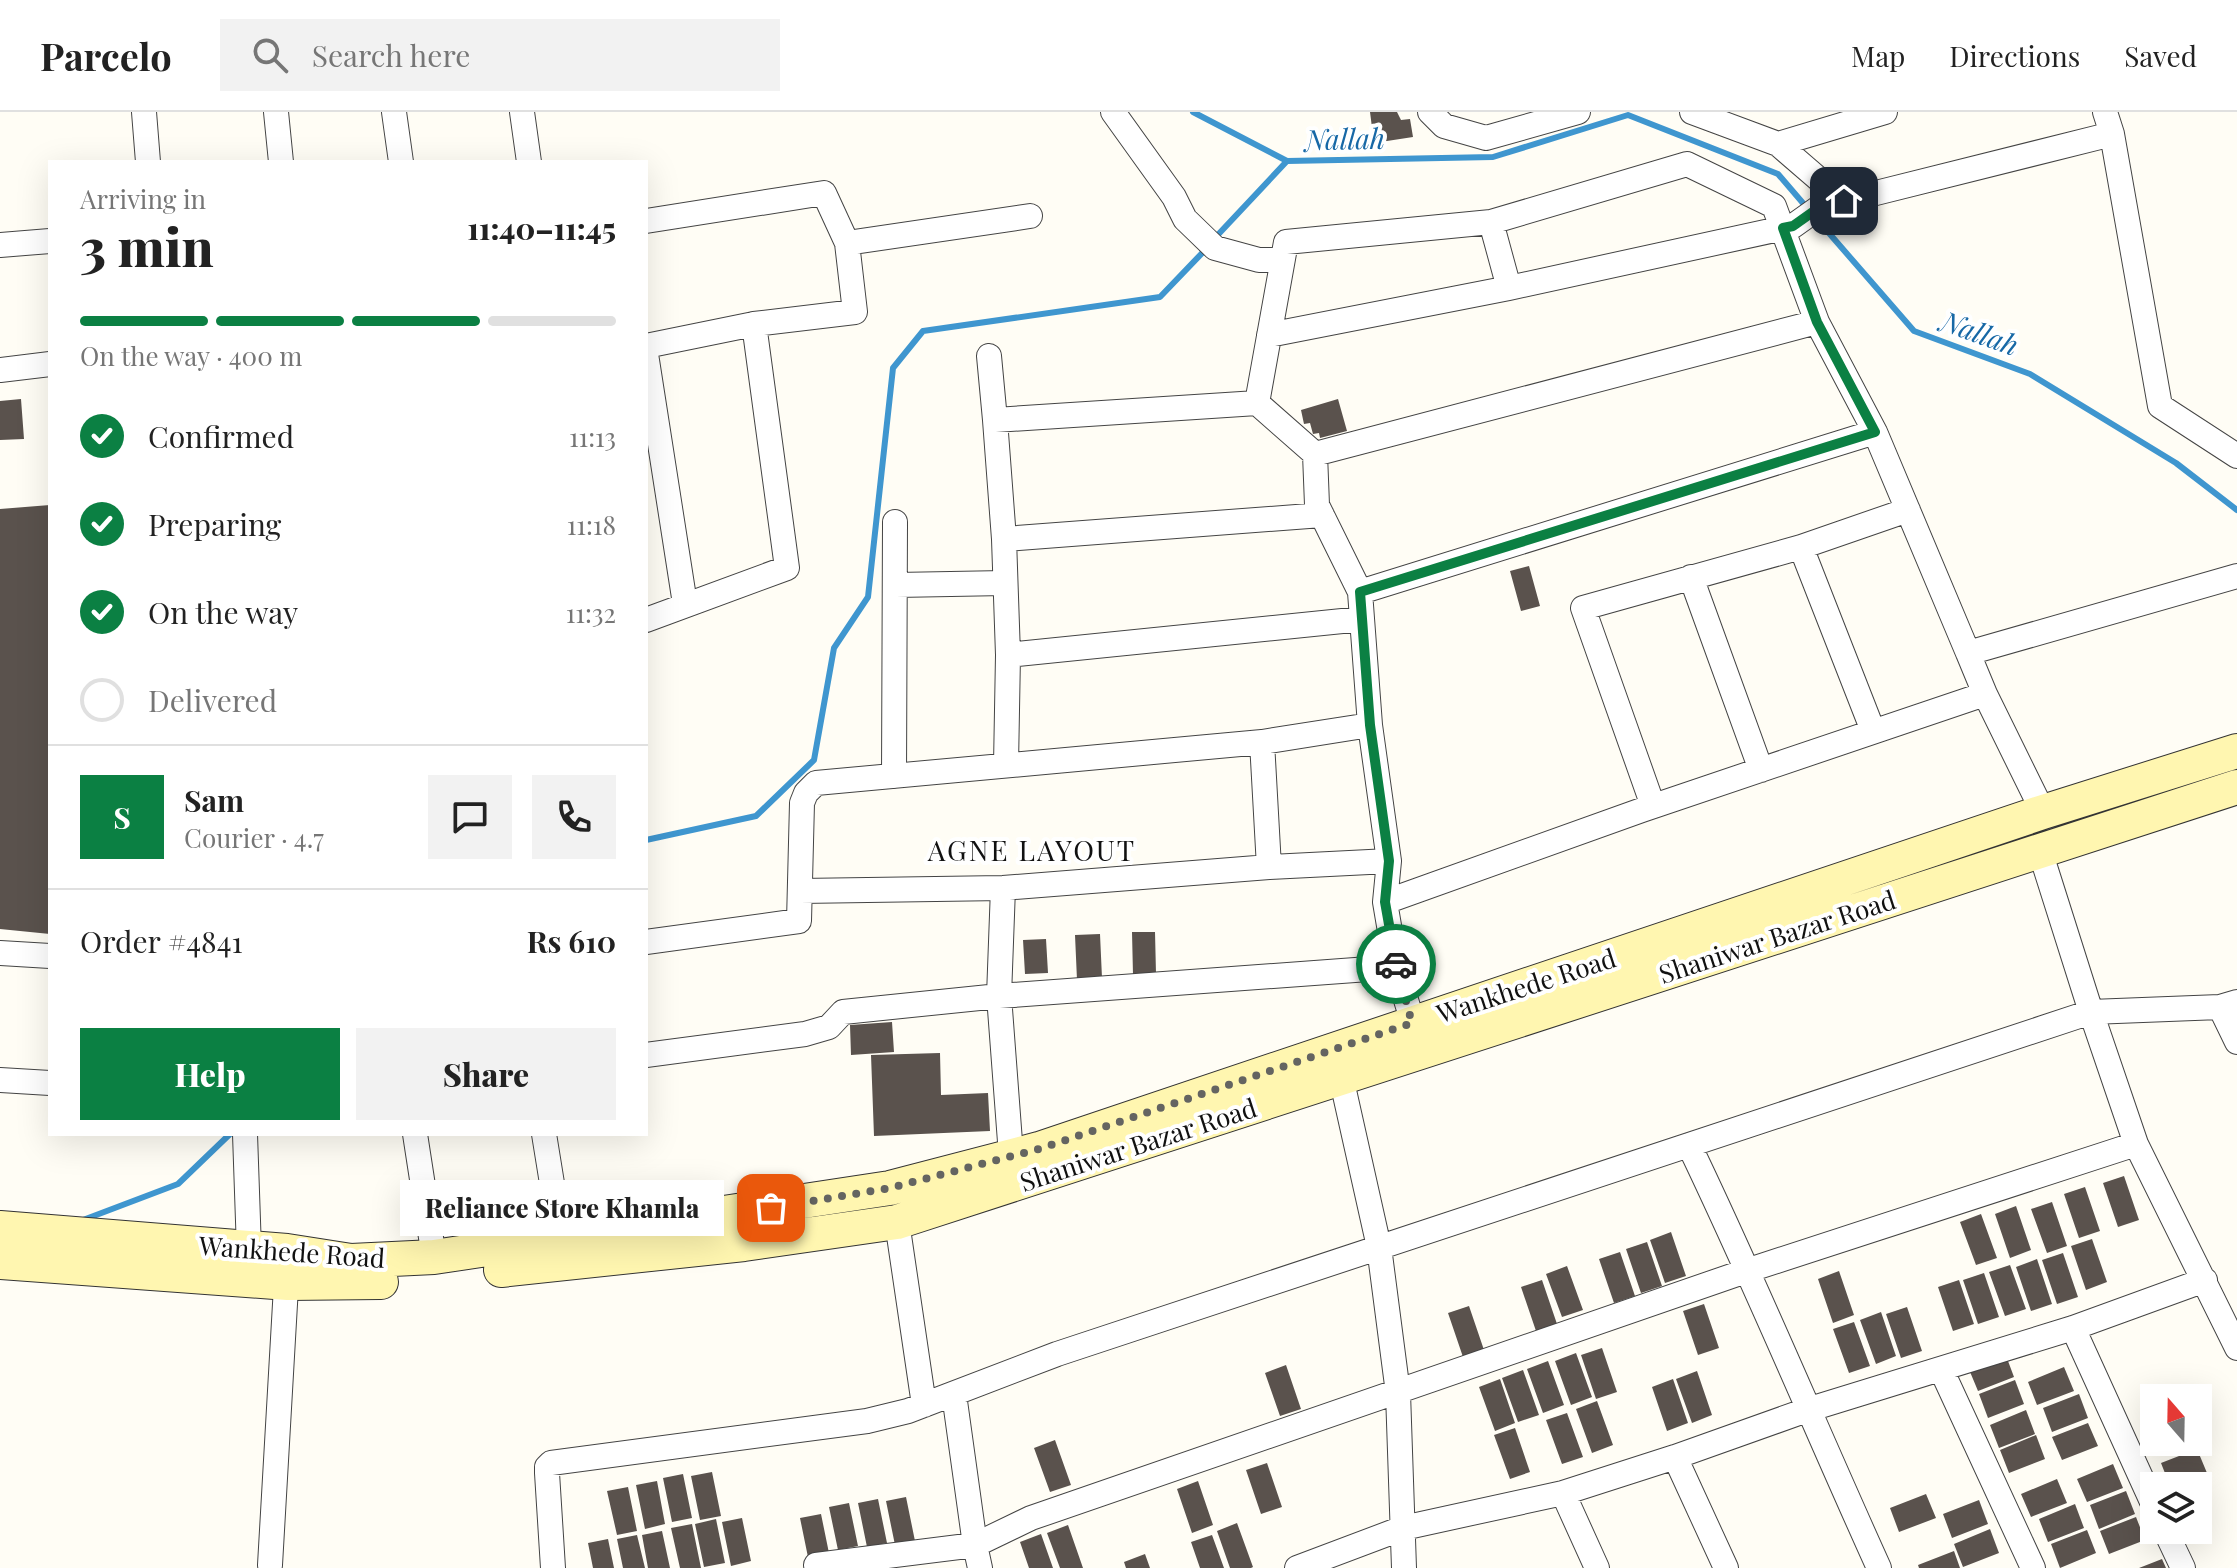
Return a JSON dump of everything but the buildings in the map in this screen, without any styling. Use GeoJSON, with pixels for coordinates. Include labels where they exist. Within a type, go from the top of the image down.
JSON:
{"type":"FeatureCollection","features":[{"type":"Feature","properties":{"kind":"main road","name":"Wankhede Road"},"geometry":{"type":"LineString","coordinates":[[0,1228],[249,1250],[287,1267],[434,1257],[890,1188],[1039,1149],[1417,1037],[2043,812],[2237,751]]}},
{"type":"Feature","properties":{"kind":"main road","name":"Shaniwar Bazar Road"},"geometry":{"type":"LineString","coordinates":[[0,1262],[287,1267],[393,1282],[744,1244],[897,1222],[1341,1077],[1417,1037],[2040,851],[2237,787]]}},
{"type":"Feature","properties":{"kind":"street"},"geometry":{"type":"LineString","coordinates":[[144,112],[148,160]]}},
{"type":"Feature","properties":{"kind":"street"},"geometry":{"type":"LineString","coordinates":[[276,112],[281,160]]}},
{"type":"Feature","properties":{"kind":"street"},"geometry":{"type":"LineString","coordinates":[[394,112],[401,160]]}},
{"type":"Feature","properties":{"kind":"street"},"geometry":{"type":"LineString","coordinates":[[522,112],[529,160]]}},
{"type":"Feature","properties":{"kind":"street"},"geometry":{"type":"LineString","coordinates":[[1113,112],[1174,197],[1185,219],[1215,248],[1259,260],[1282,260]]}},
{"type":"Feature","properties":{"kind":"street"},"geometry":{"type":"LineString","coordinates":[[1430,112],[1444,126],[1486,138],[1578,112]]}},
{"type":"Feature","properties":{"kind":"street"},"geometry":{"type":"LineString","coordinates":[[1692,112],[1778,144],[1834,203]]}},
{"type":"Feature","properties":{"kind":"street"},"geometry":{"type":"LineString","coordinates":[[1778,144],[1885,112]]}},
{"type":"Feature","properties":{"kind":"street"},"geometry":{"type":"LineString","coordinates":[[1269,335],[1509,288],[1788,227],[1834,203],[2109,123],[2160,406],[2237,456]]}},
{"type":"Feature","properties":{"kind":"street"},"geometry":{"type":"LineString","coordinates":[[1257,403],[1286,242],[1491,222],[1687,164],[1774,206],[1788,227],[1817,322],[1875,432],[1985,694],[2043,812]]}},
{"type":"Feature","properties":{"kind":"street"},"geometry":{"type":"LineString","coordinates":[[648,221],[824,193],[847,243],[855,312],[754,324],[648,346]]}},
{"type":"Feature","properties":{"kind":"street"},"geometry":{"type":"LineString","coordinates":[[847,243],[1030,216]]}},
{"type":"Feature","properties":{"kind":"street"},"geometry":{"type":"LineString","coordinates":[[1491,222],[1509,288]]}},
{"type":"Feature","properties":{"kind":"street"},"geometry":{"type":"LineString","coordinates":[[0,245],[48,241]]}},
{"type":"Feature","properties":{"kind":"street"},"geometry":{"type":"LineString","coordinates":[[1315,454],[1817,322]]}},
{"type":"Feature","properties":{"kind":"street"},"geometry":{"type":"LineString","coordinates":[[648,619],[787,568],[754,324]]}},
{"type":"Feature","properties":{"kind":"street"},"geometry":{"type":"LineString","coordinates":[[989,356],[1004,539],[1008,655],[1006,765]]}},
{"type":"Feature","properties":{"kind":"street"},"geometry":{"type":"LineString","coordinates":[[0,370],[48,364]]}},
{"type":"Feature","properties":{"kind":"street"},"geometry":{"type":"LineString","coordinates":[[648,367],[685,604]]}},
{"type":"Feature","properties":{"kind":"street"},"geometry":{"type":"LineString","coordinates":[[995,420],[1257,403],[1315,454],[1317,505],[1360,592],[1370,725],[1389,861],[1385,902],[1396,967],[1417,1037]]}},
{"type":"Feature","properties":{"kind":"street"},"geometry":{"type":"LineString","coordinates":[[1360,592],[1875,432]]}},
{"type":"Feature","properties":{"kind":"street"},"geometry":{"type":"LineString","coordinates":[[1653,806],[1583,608],[1801,547],[1908,510]]}},
{"type":"Feature","properties":{"kind":"street"},"geometry":{"type":"LineString","coordinates":[[1004,539],[1322,515]]}},
{"type":"Feature","properties":{"kind":"street"},"geometry":{"type":"LineString","coordinates":[[894,776],[895,522]]}},
{"type":"Feature","properties":{"kind":"street"},"geometry":{"type":"LineString","coordinates":[[1801,547],[1873,731]]}},
{"type":"Feature","properties":{"kind":"street"},"geometry":{"type":"LineString","coordinates":[[1968,653],[2237,576]]}},
{"type":"Feature","properties":{"kind":"street"},"geometry":{"type":"LineString","coordinates":[[1691,577],[1761,770]]}},
{"type":"Feature","properties":{"kind":"street"},"geometry":{"type":"LineString","coordinates":[[896,585],[1005,583]]}},
{"type":"Feature","properties":{"kind":"street"},"geometry":{"type":"LineString","coordinates":[[1008,655],[1362,619]]}},
{"type":"Feature","properties":{"kind":"street"},"geometry":{"type":"LineString","coordinates":[[1385,902],[1653,806],[1985,694]]}},
{"type":"Feature","properties":{"kind":"street"},"geometry":{"type":"LineString","coordinates":[[648,942],[799,921],[802,803],[806,793],[816,783],[1262,742],[1370,725]]}},
{"type":"Feature","properties":{"kind":"street"},"geometry":{"type":"LineString","coordinates":[[1262,742],[1268,867]]}},
{"type":"Feature","properties":{"kind":"street"},"geometry":{"type":"LineString","coordinates":[[2040,851],[2136,1144],[2237,1348]]}},
{"type":"Feature","properties":{"kind":"street"},"geometry":{"type":"LineString","coordinates":[[800,891],[1003,888],[1268,867],[1389,861]]}},
{"type":"Feature","properties":{"kind":"street"},"geometry":{"type":"LineString","coordinates":[[1003,888],[999,996],[1011,1155]]}},
{"type":"Feature","properties":{"kind":"street"},"geometry":{"type":"LineString","coordinates":[[0,953],[48,956]]}},
{"type":"Feature","properties":{"kind":"street"},"geometry":{"type":"LineString","coordinates":[[648,1055],[805,1034],[829,1027],[843,1012],[999,996],[1396,967]]}},
{"type":"Feature","properties":{"kind":"street"},"geometry":{"type":"LineString","coordinates":[[553,1568],[547,1473],[551,1463],[867,1421],[924,1405],[1057,1354],[2091,1012],[2229,1004],[2237,1042]]}},
{"type":"Feature","properties":{"kind":"street"},"geometry":{"type":"LineString","coordinates":[[1341,1077],[1379,1247],[1398,1393],[1404,1568]]}},
{"type":"Feature","properties":{"kind":"street"},"geometry":{"type":"LineString","coordinates":[[0,1080],[48,1083]]}},
{"type":"Feature","properties":{"kind":"street"},"geometry":{"type":"LineString","coordinates":[[245,1136],[249,1250]]}},
{"type":"Feature","properties":{"kind":"street"},"geometry":{"type":"LineString","coordinates":[[415,1136],[434,1257]]}},
{"type":"Feature","properties":{"kind":"street"},"geometry":{"type":"LineString","coordinates":[[544,1136],[561,1239]]}},
{"type":"Feature","properties":{"kind":"street"},"geometry":{"type":"LineString","coordinates":[[810,1567],[978,1557],[1031,1518],[1749,1270],[2136,1144]]}},
{"type":"Feature","properties":{"kind":"street"},"geometry":{"type":"LineString","coordinates":[[1689,1145],[1749,1270],[1807,1410],[1879,1568]]}},
{"type":"Feature","properties":{"kind":"street"},"geometry":{"type":"LineString","coordinates":[[897,1222],[924,1405]]}},
{"type":"Feature","properties":{"kind":"street"},"geometry":{"type":"LineString","coordinates":[[270,1565],[287,1267]]}},
{"type":"Feature","properties":{"kind":"street"},"geometry":{"type":"LineString","coordinates":[[1297,1568],[1403,1528],[1563,1493],[1807,1410],[2073,1328],[2205,1280]]}},
{"type":"Feature","properties":{"kind":"street"},"geometry":{"type":"LineString","coordinates":[[2073,1328],[2140,1475]]}},
{"type":"Feature","properties":{"kind":"street"},"geometry":{"type":"LineString","coordinates":[[1941,1369],[2033,1568]]}},
{"type":"Feature","properties":{"kind":"street"},"geometry":{"type":"LineString","coordinates":[[954,1394],[978,1557]]}},
{"type":"Feature","properties":{"kind":"street"},"geometry":{"type":"LineString","coordinates":[[1675,1457],[1726,1568]]}},
{"type":"Feature","properties":{"kind":"street"},"geometry":{"type":"LineString","coordinates":[[1563,1493],[1597,1568]]}},
{"type":"Feature","properties":{"kind":"street"},"geometry":{"type":"LineString","coordinates":[[2172,1544],[2183,1568]]}},
{"type":"Feature","properties":{"kind":"waterway","name":"Nallah"},"geometry":{"type":"LineString","coordinates":[[1193,112],[1287,161],[1493,157],[1628,115],[1778,174],[1808,209]]}},
{"type":"Feature","properties":{"kind":"waterway"},"geometry":{"type":"LineString","coordinates":[[1213,240],[1287,161]]}},
{"type":"Feature","properties":{"kind":"waterway","name":"Nallah"},"geometry":{"type":"LineString","coordinates":[[1815,217],[1914,331],[2030,374],[2176,463],[2237,510]]}},
{"type":"Feature","properties":{"kind":"waterway"},"geometry":{"type":"LineString","coordinates":[[648,840],[756,816],[814,760],[834,648],[868,597],[893,368],[923,331],[1160,297],[1206,249]]}},
{"type":"Feature","properties":{"kind":"waterway"},"geometry":{"type":"LineString","coordinates":[[83,1220],[178,1184],[228,1136]]}},
{"type":"Feature","properties":{"kind":"way so far"},"geometry":{"type":"LineString","coordinates":[[771,1208],[890,1188],[1039,1149],[1412,1023],[1396,964]]}},
{"type":"Feature","properties":{"kind":"place","name":"Reliance Store Khamla"},"geometry":{"type":"Point","coordinates":[771,1208]}},
{"type":"Feature","properties":{"kind":"district","name":"AGNE LAYOUT"},"geometry":{"type":"Point","coordinates":[1032,849]}},
{"type":"Feature","properties":{"kind":"route"},"geometry":{"type":"LineString","coordinates":[[1396,964],[1385,902],[1389,861],[1370,725],[1360,592],[1875,432],[1817,322],[1783,228],[1793,226],[1824,204],[1844,201]]}}]}
